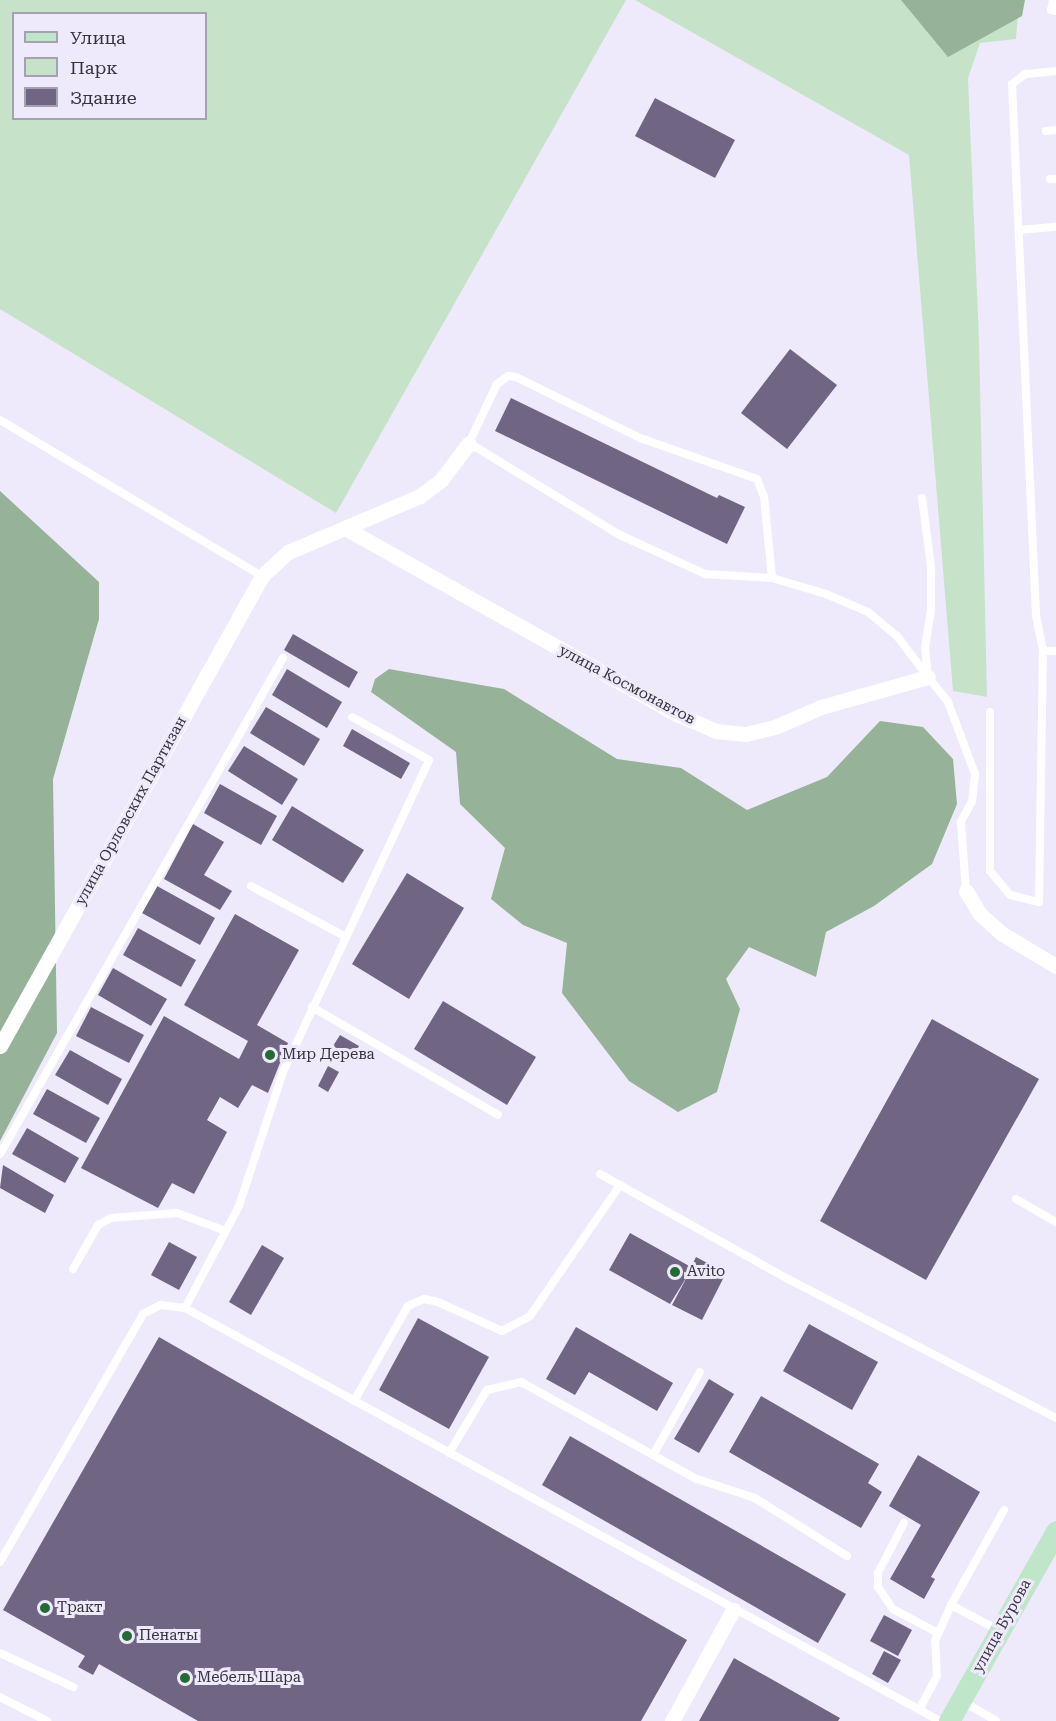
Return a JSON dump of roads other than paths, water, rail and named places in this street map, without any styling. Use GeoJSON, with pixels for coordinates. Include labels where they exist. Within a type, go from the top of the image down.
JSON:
{"type":"FeatureCollection","features":[{"type":"Feature","properties":{"kind":"main road","name":"улица Бурова"},"geometry":{"type":"LineString","coordinates":[[949,1721],[1056,1531]]}},
{"type":"Feature","properties":{"kind":"street","name":"улица Орловских Партизан"},"geometry":{"type":"LineString","coordinates":[[0,1046],[262,576],[288,552],[420,496],[441,480],[469,443]]}},
{"type":"Feature","properties":{"kind":"street","name":"улица Космонавтов"},"geometry":{"type":"LineString","coordinates":[[345,528],[677,714],[716,731],[746,734],[775,727],[821,707],[928,676]]}},
{"type":"Feature","properties":{"kind":"street"},"geometry":{"type":"LineString","coordinates":[[966,891],[980,914],[1001,933],[1056,966]]}},
{"type":"Feature","properties":{"kind":"street"},"geometry":{"type":"LineString","coordinates":[[672,1721],[733,1610]]}},
{"type":"Feature","properties":{"kind":"lane"},"geometry":{"type":"LineString","coordinates":[[1053,0],[1051,10],[1056,11]]}},
{"type":"Feature","properties":{"kind":"lane"},"geometry":{"type":"LineString","coordinates":[[990,712],[990,872],[1010,895],[1039,902],[1043,651],[1036,615],[1012,84],[1024,74],[1056,71]]}},
{"type":"Feature","properties":{"kind":"lane"},"geometry":{"type":"LineString","coordinates":[[1046,131],[1056,130]]}},
{"type":"Feature","properties":{"kind":"lane"},"geometry":{"type":"LineString","coordinates":[[1019,230],[1056,227]]}},
{"type":"Feature","properties":{"kind":"lane"},"geometry":{"type":"LineString","coordinates":[[772,578],[764,497],[761,486],[750,475],[640,438],[508,376],[497,384],[469,443],[620,535],[705,574],[772,578],[826,594],[868,612],[897,636],[948,702],[975,774],[972,801],[962,822],[966,891]]}},
{"type":"Feature","properties":{"kind":"lane"},"geometry":{"type":"LineString","coordinates":[[0,420],[262,576]]}},
{"type":"Feature","properties":{"kind":"lane"},"geometry":{"type":"LineString","coordinates":[[922,498],[931,566],[931,610],[925,648],[928,676]]}},
{"type":"Feature","properties":{"kind":"lane"},"geometry":{"type":"LineString","coordinates":[[1043,651],[1056,651]]}},
{"type":"Feature","properties":{"kind":"lane"},"geometry":{"type":"LineString","coordinates":[[0,1154],[283,658]]}},
{"type":"Feature","properties":{"kind":"lane"},"geometry":{"type":"LineString","coordinates":[[185,1308],[239,1206],[269,1105],[312,1007],[429,760],[352,717]]}},
{"type":"Feature","properties":{"kind":"lane"},"geometry":{"type":"LineString","coordinates":[[251,886],[346,937]]}},
{"type":"Feature","properties":{"kind":"lane"},"geometry":{"type":"LineString","coordinates":[[312,1007],[498,1114]]}},
{"type":"Feature","properties":{"kind":"lane"},"geometry":{"type":"LineString","coordinates":[[600,1174],[790,1280],[1056,1418]]}},
{"type":"Feature","properties":{"kind":"lane"},"geometry":{"type":"LineString","coordinates":[[354,1401],[408,1306],[424,1299],[438,1302],[502,1330],[530,1316],[620,1185]]}},
{"type":"Feature","properties":{"kind":"lane"},"geometry":{"type":"LineString","coordinates":[[1016,1199],[1056,1222]]}},
{"type":"Feature","properties":{"kind":"lane"},"geometry":{"type":"LineString","coordinates":[[73,1269],[98,1225],[111,1218],[177,1213],[226,1231]]}},
{"type":"Feature","properties":{"kind":"lane"},"geometry":{"type":"LineString","coordinates":[[0,1562],[143,1314],[161,1305],[185,1308],[733,1610],[940,1721]]}},
{"type":"Feature","properties":{"kind":"lane"},"geometry":{"type":"LineString","coordinates":[[653,1455],[700,1372]]}},
{"type":"Feature","properties":{"kind":"lane"},"geometry":{"type":"LineString","coordinates":[[449,1453],[487,1390],[521,1383],[697,1479],[755,1498],[847,1556]]}},
{"type":"Feature","properties":{"kind":"lane"},"geometry":{"type":"LineString","coordinates":[[919,1710],[937,1676],[938,1633],[1004,1510]]}},
{"type":"Feature","properties":{"kind":"lane"},"geometry":{"type":"LineString","coordinates":[[904,1523],[878,1573],[878,1587],[893,1609],[938,1633]]}},
{"type":"Feature","properties":{"kind":"lane"},"geometry":{"type":"LineString","coordinates":[[951,1605],[1000,1630]]}},
{"type":"Feature","properties":{"kind":"lane"},"geometry":{"type":"LineString","coordinates":[[0,1653],[73,1687]]}},
{"type":"Feature","properties":{"kind":"lane"},"geometry":{"type":"LineString","coordinates":[[0,1697],[47,1721]]}},
{"type":"Feature","properties":{"kind":"lane"},"geometry":{"type":"LineString","coordinates":[[961,1700],[996,1721]]}},
{"type":"Feature","properties":{"kind":"place","name":"Мир Дерева"},"geometry":{"type":"Point","coordinates":[270,1055]}},
{"type":"Feature","properties":{"kind":"place","name":"Avito"},"geometry":{"type":"Point","coordinates":[675,1272]}},
{"type":"Feature","properties":{"kind":"place","name":"Тракт"},"geometry":{"type":"Point","coordinates":[45,1608]}},
{"type":"Feature","properties":{"kind":"place","name":"Пенаты"},"geometry":{"type":"Point","coordinates":[127,1636]}},
{"type":"Feature","properties":{"kind":"place","name":"Мебель Шара"},"geometry":{"type":"Point","coordinates":[185,1678]}}]}
